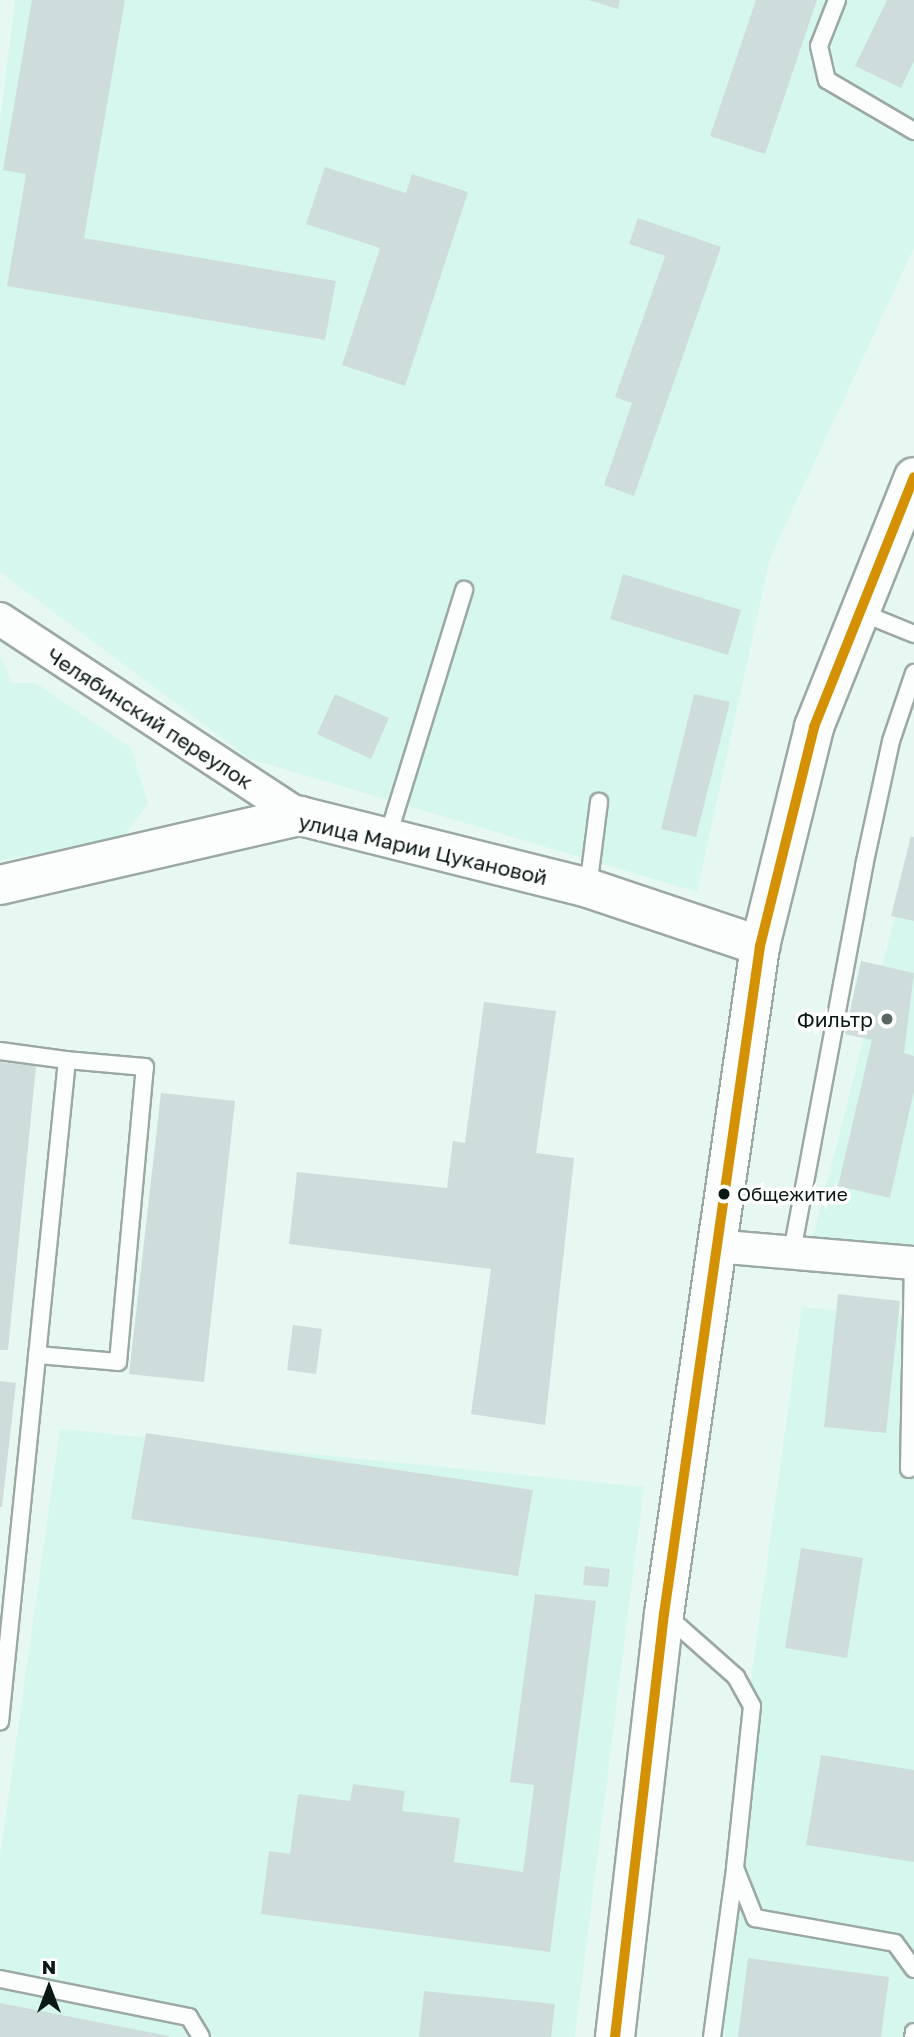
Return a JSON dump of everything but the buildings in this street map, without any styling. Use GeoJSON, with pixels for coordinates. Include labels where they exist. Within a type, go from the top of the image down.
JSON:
{"type":"FeatureCollection","features":[{"type":"Feature","properties":{"kind":"main road"},"geometry":{"type":"LineString","coordinates":[[615,2037],[664,1614],[714,1246],[760,946],[814,727],[858,611],[914,477]]}},
{"type":"Feature","properties":{"kind":"main road","name":"улица Марии Цукановой"},"geometry":{"type":"LineString","coordinates":[[0,885],[300,816],[588,888],[760,946]]}},
{"type":"Feature","properties":{"kind":"street","name":"Челябинский переулок"},"geometry":{"type":"LineString","coordinates":[[0,619],[300,816]]}},
{"type":"Feature","properties":{"kind":"street"},"geometry":{"type":"LineString","coordinates":[[714,1246],[791,1257],[914,1263]]}},
{"type":"Feature","properties":{"kind":"lane"},"geometry":{"type":"LineString","coordinates":[[836,0],[819,46],[827,80],[914,131]]}},
{"type":"Feature","properties":{"kind":"lane"},"geometry":{"type":"LineString","coordinates":[[387,839],[464,590]]}},
{"type":"Feature","properties":{"kind":"lane"},"geometry":{"type":"LineString","coordinates":[[858,611],[914,634]]}},
{"type":"Feature","properties":{"kind":"lane"},"geometry":{"type":"LineString","coordinates":[[791,1257],[891,741],[914,673]]}},
{"type":"Feature","properties":{"kind":"lane"},"geometry":{"type":"LineString","coordinates":[[588,888],[599,802]]}},
{"type":"Feature","properties":{"kind":"lane"},"geometry":{"type":"LineString","coordinates":[[0,1051],[145,1068],[117,1362],[37,1355]]}},
{"type":"Feature","properties":{"kind":"lane"},"geometry":{"type":"LineString","coordinates":[[0,1723],[67,1060]]}},
{"type":"Feature","properties":{"kind":"lane"},"geometry":{"type":"LineString","coordinates":[[909,1469],[914,1263]]}},
{"type":"Feature","properties":{"kind":"lane"},"geometry":{"type":"LineString","coordinates":[[664,1614],[736,1677],[752,1706],[735,1868],[712,2037]]}},
{"type":"Feature","properties":{"kind":"lane"},"geometry":{"type":"LineString","coordinates":[[735,1868],[755,1918],[895,1942],[914,1969]]}},
{"type":"Feature","properties":{"kind":"lane"},"geometry":{"type":"LineString","coordinates":[[0,1979],[189,2017],[201,2037]]}},
{"type":"Feature","properties":{"kind":"shaded area"},"geometry":{"type":"Polygon","coordinates":[[[15,0],[914,0],[914,248],[770,558],[697,892],[250,759],[0,572],[0,120],[15,0]]]}},
{"type":"Feature","properties":{"kind":"shaded area"},"geometry":{"type":"Polygon","coordinates":[[[0,654],[12,683],[36,683],[131,748],[148,803],[121,840],[0,860],[0,654]]]}},
{"type":"Feature","properties":{"kind":"shaded area"},"geometry":{"type":"Polygon","coordinates":[[[914,842],[914,1254],[813,1237],[914,842]]]}},
{"type":"Feature","properties":{"kind":"shaded area"},"geometry":{"type":"Polygon","coordinates":[[[802,1307],[914,1318],[914,2037],[702,2037],[802,1307]]]}},
{"type":"Feature","properties":{"kind":"shaded area"},"geometry":{"type":"Polygon","coordinates":[[[60,1429],[644,1487],[575,2037],[0,2037],[0,1856],[60,1429]]]}},
{"type":"Feature","properties":{"kind":"transit line"},"geometry":{"type":"LineString","coordinates":[[615,2037],[664,1614],[760,946],[814,727],[914,477]]}},
{"type":"Feature","properties":{"kind":"place","name":"Фильтр"},"geometry":{"type":"Point","coordinates":[887,1019]}},
{"type":"Feature","properties":{"kind":"place","name":"Общежитие"},"geometry":{"type":"Point","coordinates":[724,1194]}}]}
